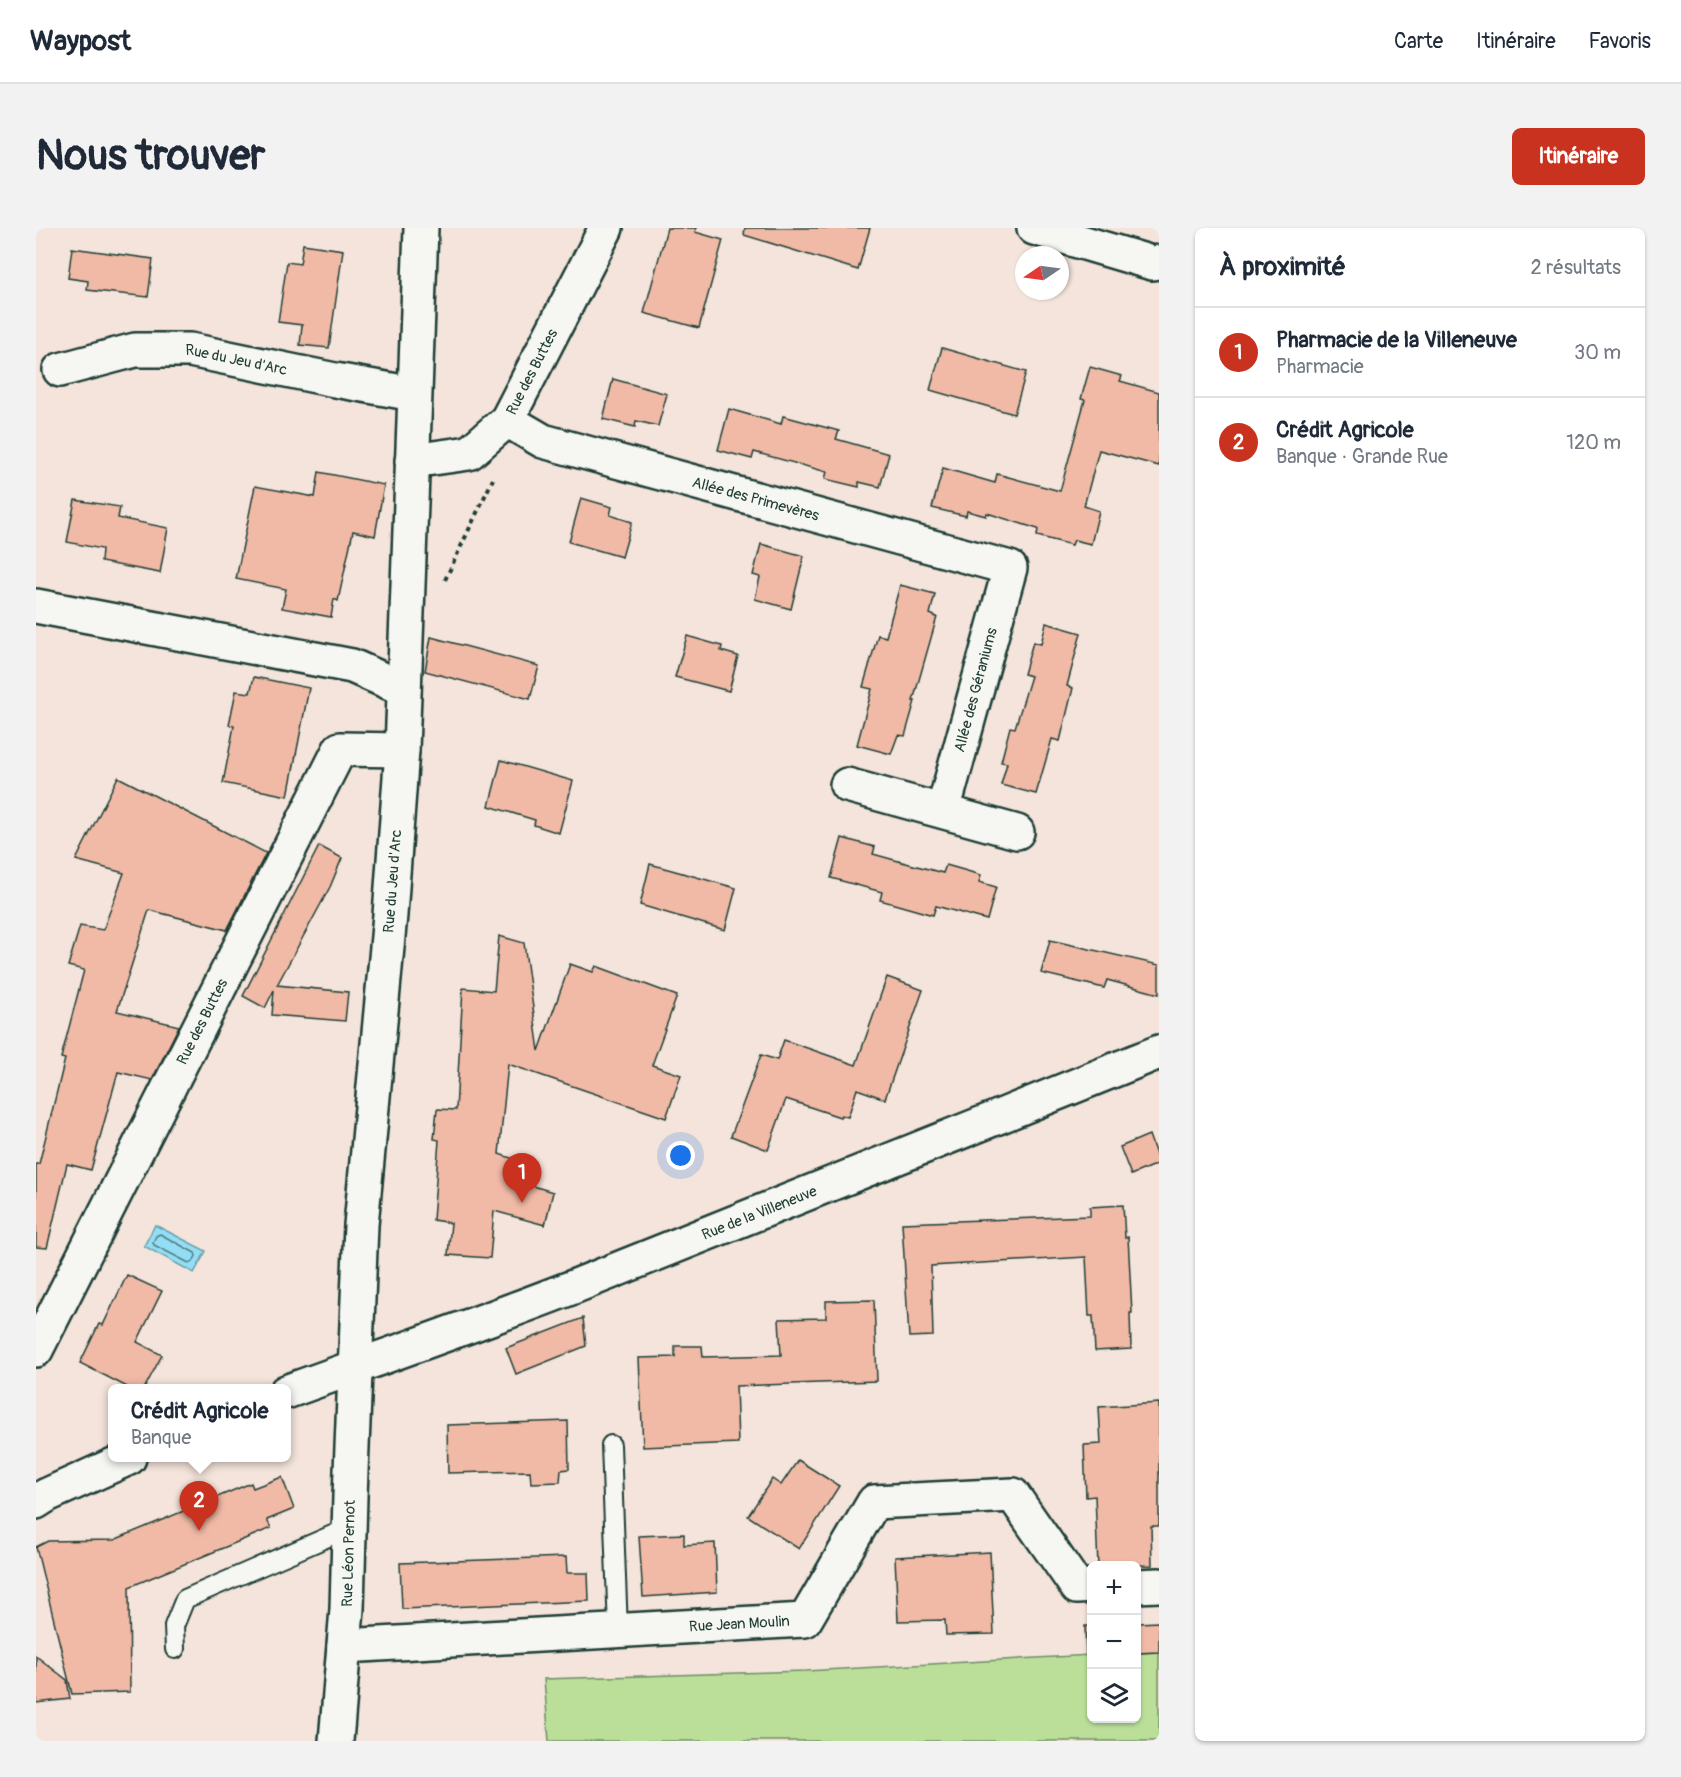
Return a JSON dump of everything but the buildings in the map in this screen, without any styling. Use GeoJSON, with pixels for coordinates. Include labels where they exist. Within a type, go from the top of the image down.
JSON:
{"type":"FeatureCollection","features":[{"type":"Feature","properties":{"kind":"street","name":"Rue du Jeu d'Arc"},"geometry":{"type":"LineString","coordinates":[[356,1367],[361,1225],[390,915],[402,750],[421,228]]}},
{"type":"Feature","properties":{"kind":"street","name":"Rue des Buttes"},"geometry":{"type":"LineString","coordinates":[[412,461],[469,453],[513,424],[606,228]]}},
{"type":"Feature","properties":{"kind":"street"},"geometry":{"type":"LineString","coordinates":[[1034,228],[1152,263],[1159,262]]}},
{"type":"Feature","properties":{"kind":"street","name":"Rue du Jeu d'Arc"},"geometry":{"type":"LineString","coordinates":[[60,370],[135,350],[190,350],[414,394]]}},
{"type":"Feature","properties":{"kind":"street","name":"Allée des Primevères"},"geometry":{"type":"LineString","coordinates":[[513,424],[543,441],[1010,568]]}},
{"type":"Feature","properties":{"kind":"street","name":"Allée des Géraniums"},"geometry":{"type":"LineString","coordinates":[[943,811],[1010,568]]}},
{"type":"Feature","properties":{"kind":"street"},"geometry":{"type":"LineString","coordinates":[[36,606],[352,666],[404,689]]}},
{"type":"Feature","properties":{"kind":"street","name":"Rue des Buttes"},"geometry":{"type":"LineString","coordinates":[[36,1350],[340,750],[402,750]]}},
{"type":"Feature","properties":{"kind":"street"},"geometry":{"type":"LineString","coordinates":[[847,785],[1017,832]]}},
{"type":"Feature","properties":{"kind":"street","name":"Rue de la Villeneuve"},"geometry":{"type":"LineString","coordinates":[[291,1390],[398,1353],[572,1287],[767,1211],[1159,1052]]}},
{"type":"Feature","properties":{"kind":"street","name":"Rue Léon Pernot"},"geometry":{"type":"LineString","coordinates":[[336,1741],[344,1646],[356,1367]]}},
{"type":"Feature","properties":{"kind":"street"},"geometry":{"type":"LineString","coordinates":[[36,1502],[120,1462]]}},
{"type":"Feature","properties":{"kind":"street","name":"Rue Jean Moulin"},"geometry":{"type":"LineString","coordinates":[[344,1646],[805,1620],[874,1502],[1012,1495],[1077,1587],[1087,1586]]}},
{"type":"Feature","properties":{"kind":"street"},"geometry":{"type":"LineString","coordinates":[[1141,1586],[1159,1585]]}},
{"type":"Feature","properties":{"kind":"lane"},"geometry":{"type":"LineString","coordinates":[[611,1445],[618,1630]]}},
{"type":"Feature","properties":{"kind":"lane"},"geometry":{"type":"LineString","coordinates":[[175,1649],[174,1626],[185,1599],[337,1533],[350,1533]]}},
{"type":"Feature","properties":{"kind":"path"},"geometry":{"type":"LineString","coordinates":[[441,588],[513,424]]}},
{"type":"Feature","properties":{"kind":"green space"},"geometry":{"type":"Polygon","coordinates":[[[1159,1652],[1159,1741],[549,1741],[544,1679],[806,1671],[1087,1655],[1087,1723],[1141,1723],[1141,1653],[1159,1652]]]}},
{"type":"Feature","properties":{"kind":"water"},"geometry":{"type":"Polygon","coordinates":[[[155,1225],[206,1251],[194,1273],[144,1246],[155,1225]]]}},
{"type":"Feature","properties":{"kind":"place","name":"Pharmacie de la Villeneuve"},"geometry":{"type":"Point","coordinates":[522,1203]}},
{"type":"Feature","properties":{"kind":"place","name":"Crédit Agricole"},"geometry":{"type":"Point","coordinates":[199,1531]}}]}
